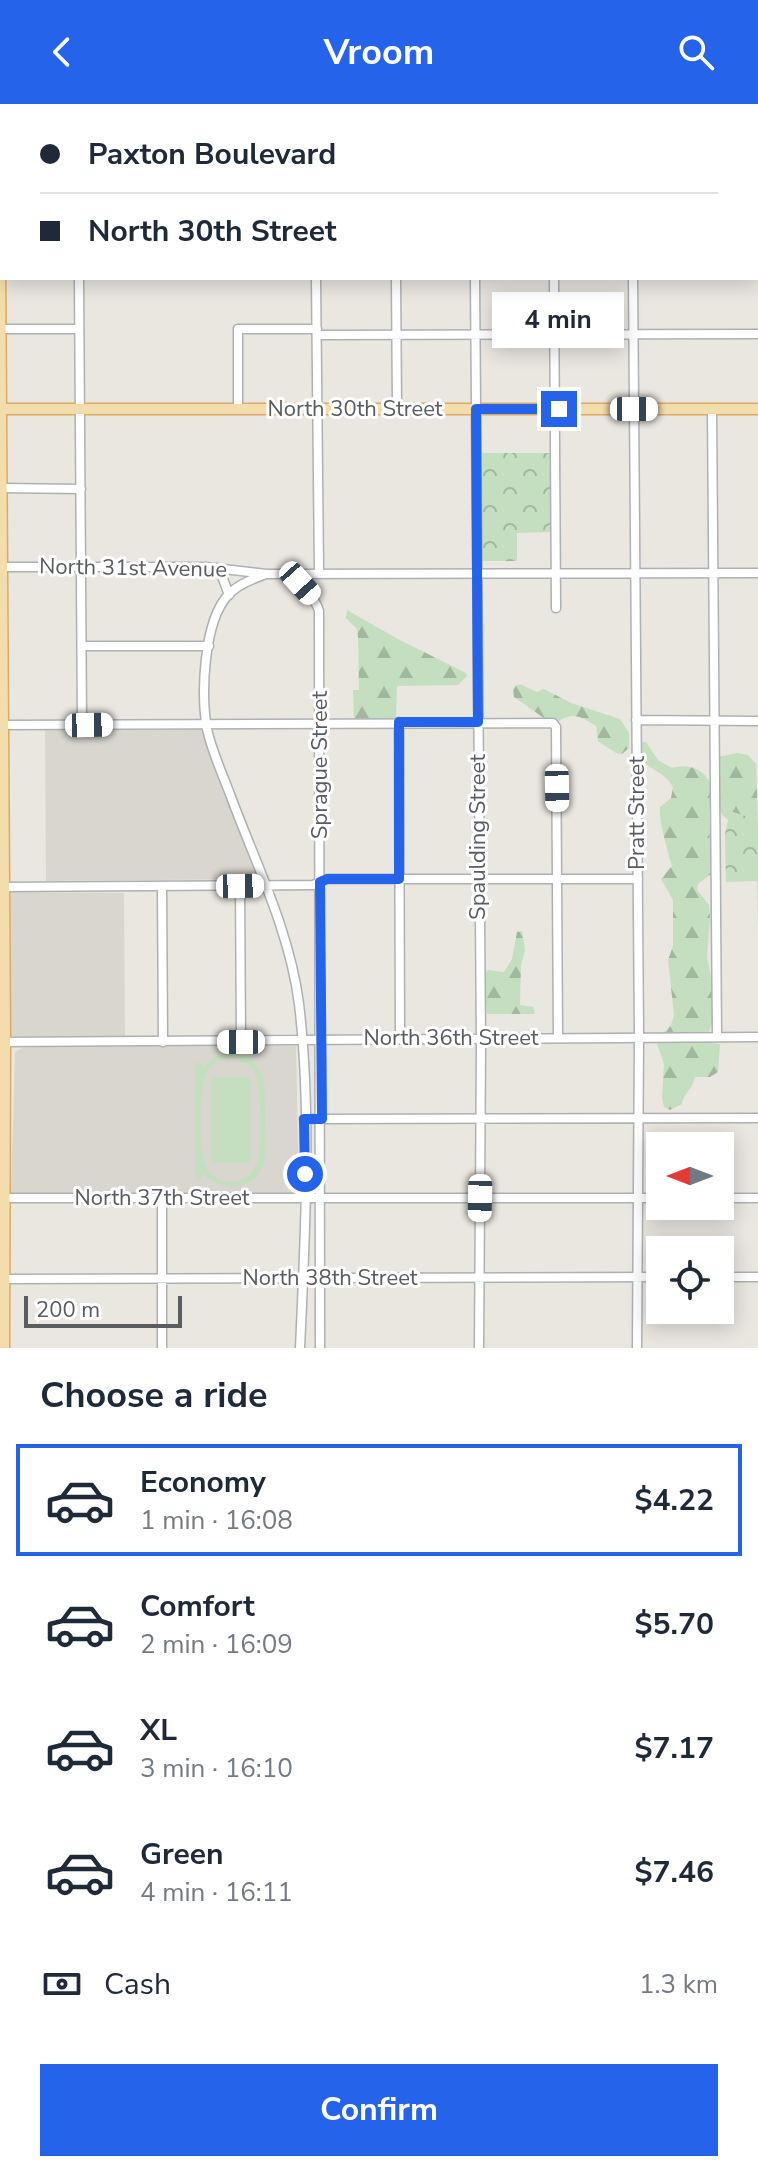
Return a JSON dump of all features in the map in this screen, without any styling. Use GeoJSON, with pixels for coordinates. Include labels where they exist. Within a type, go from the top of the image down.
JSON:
{"type":"FeatureCollection","features":[{"type":"Feature","properties":{"kind":"main road"},"geometry":{"type":"LineString","coordinates":[[0,280],[4,1348]]}},
{"type":"Feature","properties":{"kind":"main road","name":"North 30th Street"},"geometry":{"type":"LineString","coordinates":[[1,409],[758,409]]}},
{"type":"Feature","properties":{"kind":"street"},"geometry":{"type":"LineString","coordinates":[[79,280],[82,725]]}},
{"type":"Feature","properties":{"kind":"street"},"geometry":{"type":"LineString","coordinates":[[316,280],[319,573]]}},
{"type":"Feature","properties":{"kind":"street"},"geometry":{"type":"LineString","coordinates":[[396,280],[397,409]]}},
{"type":"Feature","properties":{"kind":"street","name":"Spaulding Street"},"geometry":{"type":"LineString","coordinates":[[475,280],[479,1348]]}},
{"type":"Feature","properties":{"kind":"street"},"geometry":{"type":"LineString","coordinates":[[554,280],[556,608]]}},
{"type":"Feature","properties":{"kind":"street","name":"Pratt Street"},"geometry":{"type":"LineString","coordinates":[[633,280],[639,1037],[637,1348]]}},
{"type":"Feature","properties":{"kind":"street"},"geometry":{"type":"LineString","coordinates":[[1,329],[79,329]]}},
{"type":"Feature","properties":{"kind":"street"},"geometry":{"type":"LineString","coordinates":[[238,409],[238,329],[396,335],[758,334]]}},
{"type":"Feature","properties":{"kind":"street"},"geometry":{"type":"LineString","coordinates":[[712,409],[717,1037]]}},
{"type":"Feature","properties":{"kind":"street"},"geometry":{"type":"LineString","coordinates":[[1,488],[81,489]]}},
{"type":"Feature","properties":{"kind":"street","name":"North 31st Avenue"},"geometry":{"type":"LineString","coordinates":[[1,567],[219,568],[266,574],[758,573]]}},
{"type":"Feature","properties":{"kind":"street"},"geometry":{"type":"LineString","coordinates":[[219,568],[229,595]]}},
{"type":"Feature","properties":{"kind":"street","name":"Sprague Street"},"geometry":{"type":"LineString","coordinates":[[296,573],[300,583],[317,603],[319,611],[320,1348]]}},
{"type":"Feature","properties":{"kind":"street"},"geometry":{"type":"LineString","coordinates":[[266,574],[229,595],[216,619],[209,646],[205,699],[213,749],[292,966],[302,1041],[304,1119],[300,1348]]}},
{"type":"Feature","properties":{"kind":"street"},"geometry":{"type":"LineString","coordinates":[[82,646],[209,646]]}},
{"type":"Feature","properties":{"kind":"street"},"geometry":{"type":"LineString","coordinates":[[636,720],[758,721]]}},
{"type":"Feature","properties":{"kind":"street"},"geometry":{"type":"LineString","coordinates":[[399,722],[400,1038]]}},
{"type":"Feature","properties":{"kind":"street"},"geometry":{"type":"LineString","coordinates":[[1,725],[553,723],[556,727],[558,1037]]}},
{"type":"Feature","properties":{"kind":"street"},"geometry":{"type":"LineString","coordinates":[[2,887],[313,885],[327,879],[638,879]]}},
{"type":"Feature","properties":{"kind":"street"},"geometry":{"type":"LineString","coordinates":[[240,886],[241,1042]]}},
{"type":"Feature","properties":{"kind":"street"},"geometry":{"type":"LineString","coordinates":[[162,887],[163,1042]]}},
{"type":"Feature","properties":{"kind":"street","name":"North 36th Street"},"geometry":{"type":"LineString","coordinates":[[3,1042],[758,1037]]}},
{"type":"Feature","properties":{"kind":"street"},"geometry":{"type":"LineString","coordinates":[[304,1119],[758,1118]]}},
{"type":"Feature","properties":{"kind":"street","name":"North 37th Street"},"geometry":{"type":"LineString","coordinates":[[2,1198],[646,1198]]}},
{"type":"Feature","properties":{"kind":"street"},"geometry":{"type":"LineString","coordinates":[[162,1198],[162,1348]]}},
{"type":"Feature","properties":{"kind":"street"},"geometry":{"type":"LineString","coordinates":[[734,1198],[758,1198]]}},
{"type":"Feature","properties":{"kind":"street","name":"North 38th Street"},"geometry":{"type":"LineString","coordinates":[[2,1279],[646,1277]]}},
{"type":"Feature","properties":{"kind":"street"},"geometry":{"type":"LineString","coordinates":[[734,1277],[758,1277]]}},
{"type":"Feature","properties":{"kind":"shaded area"},"geometry":{"type":"Polygon","coordinates":[[[45,728],[203,728],[206,744],[258,879],[46,881],[45,728]]]}},
{"type":"Feature","properties":{"kind":"shaded area"},"geometry":{"type":"Polygon","coordinates":[[[9,892],[124,893],[125,1039],[9,1036],[9,892]]]}},
{"type":"Feature","properties":{"kind":"shaded area"},"geometry":{"type":"Polygon","coordinates":[[[296,1046],[299,1194],[11,1194],[15,1052],[22,1048],[296,1046]]]}},
{"type":"Feature","properties":{"kind":"green space"},"geometry":{"type":"Polygon","coordinates":[[[480,453],[551,453],[552,532],[517,533],[517,561],[481,561],[480,453]]]}},
{"type":"Feature","properties":{"kind":"green space"},"geometry":{"type":"Polygon","coordinates":[[[347,610],[467,676],[458,685],[397,686],[396,718],[354,719],[353,690],[359,690],[358,637],[357,629],[346,618],[347,610]]]}},
{"type":"Feature","properties":{"kind":"green space"},"geometry":{"type":"Polygon","coordinates":[[[516,685],[537,692],[544,689],[571,703],[620,719],[629,733],[629,748],[622,754],[616,753],[598,741],[596,726],[580,717],[567,717],[556,723],[548,721],[514,697],[516,685]]]}},
{"type":"Feature","properties":{"kind":"green space"},"geometry":{"type":"Polygon","coordinates":[[[640,742],[646,742],[658,760],[672,768],[695,768],[711,784],[711,874],[698,884],[697,890],[709,905],[707,957],[714,990],[713,1021],[709,1031],[711,1043],[720,1044],[718,1072],[710,1077],[695,1077],[682,1104],[670,1110],[664,1107],[662,1098],[664,1064],[656,1041],[671,1025],[674,1015],[668,960],[673,946],[673,900],[661,879],[672,866],[660,812],[660,807],[671,798],[673,787],[642,759],[640,742]]]}},
{"type":"Feature","properties":{"kind":"green space"},"geometry":{"type":"Polygon","coordinates":[[[737,753],[748,755],[756,764],[758,827],[728,820],[717,805],[718,757],[737,753]]]}},
{"type":"Feature","properties":{"kind":"green space"},"geometry":{"type":"Polygon","coordinates":[[[730,811],[758,820],[758,932],[757,881],[726,882],[725,834],[730,811]]]}},
{"type":"Feature","properties":{"kind":"green space"},"geometry":{"type":"Polygon","coordinates":[[[522,931],[525,950],[521,965],[520,1005],[533,1007],[535,1012],[487,1014],[484,973],[488,970],[504,972],[512,959],[517,932],[522,931]]]}},
{"type":"Feature","properties":{"kind":"green space"},"geometry":{"type":"Polygon","coordinates":[[[226,1053],[240,1054],[250,1059],[262,1075],[264,1086],[266,1143],[263,1165],[252,1180],[236,1187],[219,1184],[203,1173],[202,1179],[195,1179],[195,1063],[202,1063],[203,1067],[226,1053]],[[233,1058],[215,1063],[209,1069],[204,1079],[201,1103],[205,1164],[214,1176],[228,1182],[242,1180],[253,1171],[260,1144],[257,1078],[250,1066],[233,1058]]]}},
{"type":"Feature","properties":{"kind":"green space"},"geometry":{"type":"Polygon","coordinates":[[[211,1077],[250,1077],[250,1163],[211,1163],[211,1077]]]}},
{"type":"Feature","properties":{"kind":"route"},"geometry":{"type":"LineString","coordinates":[[305,1174],[304,1119],[322,1119],[320,882],[327,879],[399,879],[399,722],[478,722],[476,409],[559,409]]}}]}
